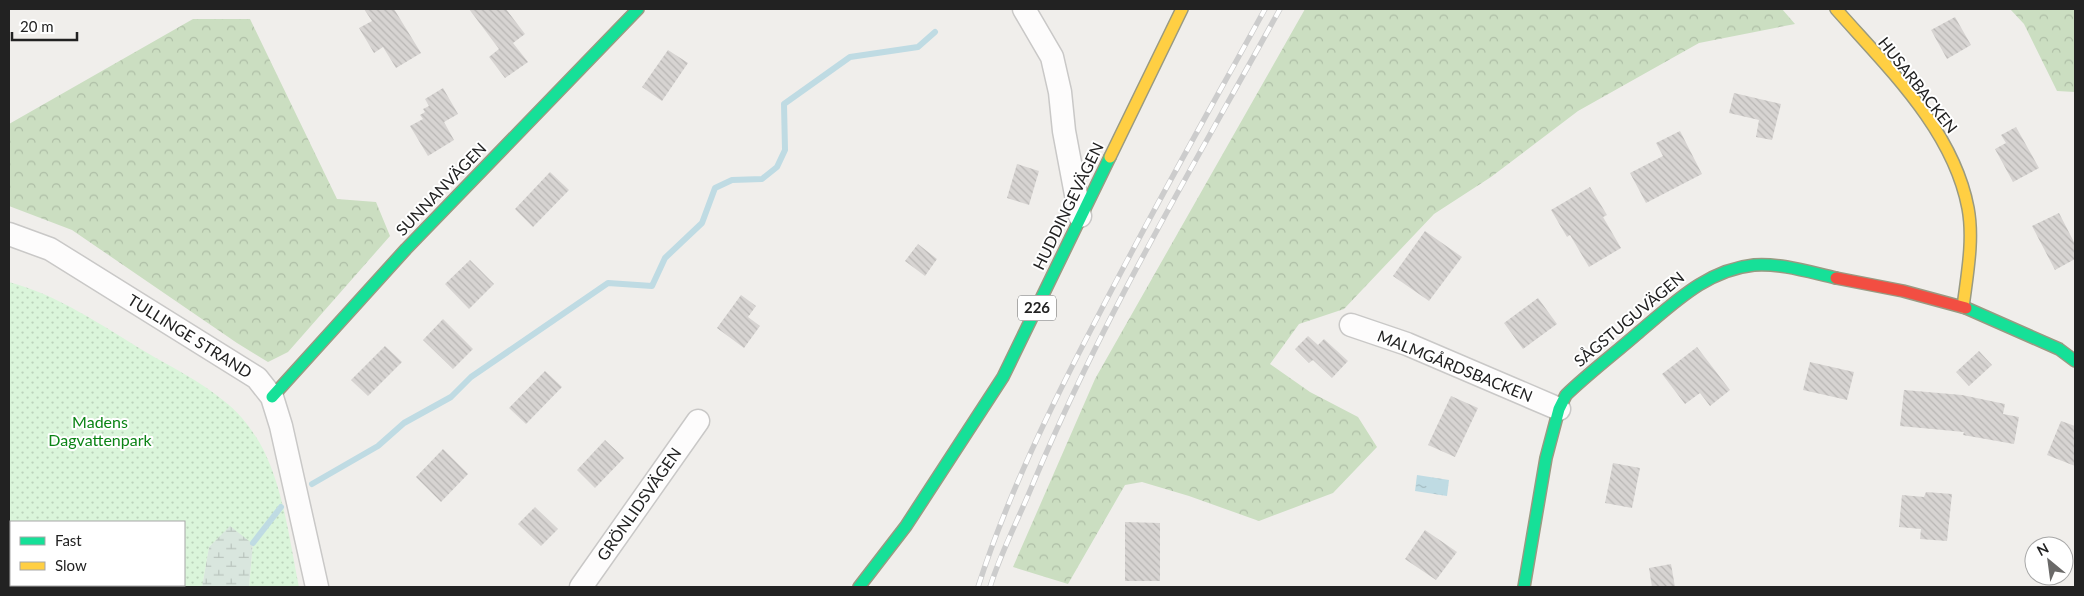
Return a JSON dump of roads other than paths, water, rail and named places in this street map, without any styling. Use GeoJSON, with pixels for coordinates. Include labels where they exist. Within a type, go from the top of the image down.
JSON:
{"type":"FeatureCollection","features":[{"type":"Feature","properties":{"kind":"street","name":"SUNNANVÄGEN"},"geometry":{"type":"LineString","coordinates":[[272,397],[317,345],[469,182],[638,9]]}},
{"type":"Feature","properties":{"kind":"street"},"geometry":{"type":"LineString","coordinates":[[1024,9],[1052,57],[1060,92],[1064,131],[1080,216]]}},
{"type":"Feature","properties":{"kind":"street","name":"HUDDINGEVÄGEN"},"geometry":{"type":"LineString","coordinates":[[859,587],[906,526],[1001,381],[1182,9]]}},
{"type":"Feature","properties":{"kind":"street","name":"HUSARBACKEN"},"geometry":{"type":"LineString","coordinates":[[1836,9],[1906,92],[1936,132],[1951,157],[1968,208],[1970,236],[1964,307]]}},
{"type":"Feature","properties":{"kind":"street","name":"TULLINGE STRAND"},"geometry":{"type":"LineString","coordinates":[[9,234],[50,249],[258,378],[272,397],[281,426],[316,587]]}},
{"type":"Feature","properties":{"kind":"street","name":"SÅGSTUGUVÄGEN"},"geometry":{"type":"LineString","coordinates":[[1524,587],[1546,458],[1559,409],[1566,395],[1679,296],[1700,281],[1720,271],[1762,264],[1903,291],[1964,307],[2059,349],[2075,361]]}},
{"type":"Feature","properties":{"kind":"street","name":"MALMGÅRDSBACKEN"},"geometry":{"type":"LineString","coordinates":[[1351,325],[1416,348],[1559,409]]}},
{"type":"Feature","properties":{"kind":"street","name":"GRÖNLIDSVÄGEN"},"geometry":{"type":"LineString","coordinates":[[581,587],[698,421]]}},
{"type":"Feature","properties":{"kind":"water"},"geometry":{"type":"Polygon","coordinates":[[[1417,475],[1449,480],[1447,496],[1415,491],[1417,475]]]}},
{"type":"Feature","properties":{"kind":"waterway"},"geometry":{"type":"LineString","coordinates":[[312,484],[378,446],[404,423],[451,397],[471,377],[608,283],[652,286],[665,258],[702,223],[715,188],[732,180],[762,179],[777,167],[785,150],[784,104],[850,57],[918,47],[935,32]]}},
{"type":"Feature","properties":{"kind":"waterway"},"geometry":{"type":"LineString","coordinates":[[253,543],[281,507]]}},
{"type":"Feature","properties":{"kind":"railway"},"geometry":{"type":"LineString","coordinates":[[978,587],[1017,484],[1064,383],[1138,240],[1265,9]]}},
{"type":"Feature","properties":{"kind":"railway"},"geometry":{"type":"LineString","coordinates":[[990,587],[999,561],[1059,424],[1118,303],[1280,9]]}},
{"type":"Feature","properties":{"kind":"park label","name":"Madens Dagvattenpark"},"geometry":{"type":"Point","coordinates":[100,431]}}]}
